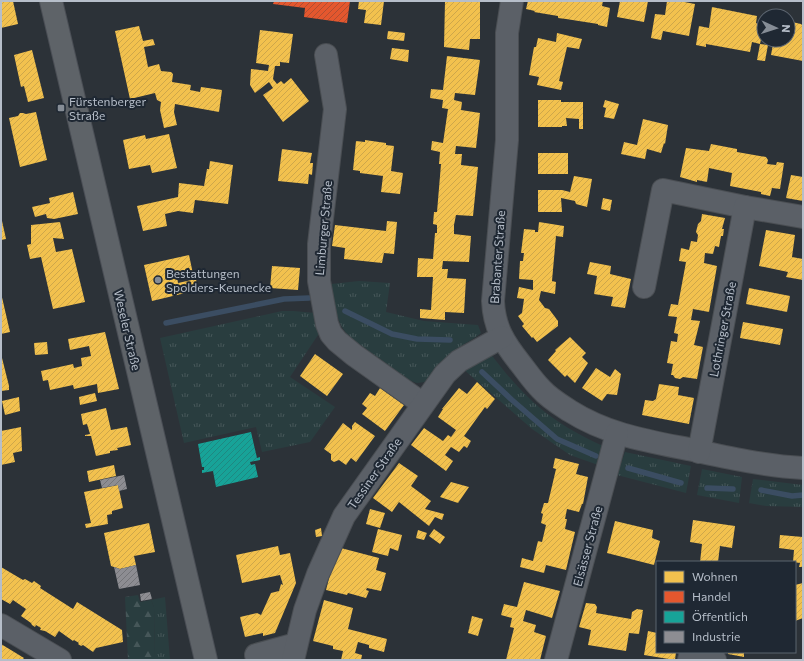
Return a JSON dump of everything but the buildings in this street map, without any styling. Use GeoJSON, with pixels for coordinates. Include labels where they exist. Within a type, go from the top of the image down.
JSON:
{"type":"FeatureCollection","features":[{"type":"Feature","properties":{"kind":"main road","name":"Weseler Straße"},"geometry":{"type":"LineString","coordinates":[[51,1],[203,654]]}},
{"type":"Feature","properties":{"kind":"street","name":"Brabanter Straße"},"geometry":{"type":"LineString","coordinates":[[512,1],[507,32],[507,140],[493,301],[493,314],[497,327],[510,351],[541,390],[557,403],[596,426],[617,433],[699,452],[778,466],[803,468]]}},
{"type":"Feature","properties":{"kind":"street","name":"Limburger Straße"},"geometry":{"type":"LineString","coordinates":[[326,55],[335,109],[319,244],[318,265],[319,281],[327,324],[331,334],[343,346],[423,404]]}},
{"type":"Feature","properties":{"kind":"street"},"geometry":{"type":"LineString","coordinates":[[644,286],[663,190],[803,217]]}},
{"type":"Feature","properties":{"kind":"street","name":"Lothringer Straße"},"geometry":{"type":"LineString","coordinates":[[699,452],[745,207]]}},
{"type":"Feature","properties":{"kind":"street","name":"Tessiner Straße"},"geometry":{"type":"LineString","coordinates":[[258,660],[256,655],[294,652],[305,610],[318,574],[344,516],[445,374],[458,361],[502,337]]}},
{"type":"Feature","properties":{"kind":"street","name":"Elsässer Straße"},"geometry":{"type":"LineString","coordinates":[[559,660],[617,433]]}},
{"type":"Feature","properties":{"kind":"street"},"geometry":{"type":"LineString","coordinates":[[1,625],[60,660]]}},
{"type":"Feature","properties":{"kind":"street"},"geometry":{"type":"LineString","coordinates":[[689,660],[690,656],[715,660]]}},
{"type":"Feature","properties":{"kind":"green space"},"geometry":{"type":"Polygon","coordinates":[[[359,281],[390,283],[386,312],[424,321],[478,325],[481,333],[450,354],[425,382],[417,383],[411,381],[352,339],[342,327],[335,306],[331,284],[359,281]]]}},
{"type":"Feature","properties":{"kind":"green space"},"geometry":{"type":"Polygon","coordinates":[[[282,311],[316,313],[322,329],[290,377],[335,407],[310,442],[262,452],[256,427],[184,443],[160,338],[282,311]]]}},
{"type":"Feature","properties":{"kind":"green space"},"geometry":{"type":"Polygon","coordinates":[[[490,353],[515,384],[540,408],[568,428],[603,446],[601,466],[570,455],[532,429],[462,368],[490,353]]]}},
{"type":"Feature","properties":{"kind":"green space"},"geometry":{"type":"Polygon","coordinates":[[[625,452],[691,466],[686,493],[617,475],[625,452]]]}},
{"type":"Feature","properties":{"kind":"green space"},"geometry":{"type":"Polygon","coordinates":[[[702,469],[742,477],[739,503],[697,495],[702,469]]]}},
{"type":"Feature","properties":{"kind":"green space"},"geometry":{"type":"Polygon","coordinates":[[[753,479],[803,485],[803,507],[766,506],[749,503],[753,479]]]}},
{"type":"Feature","properties":{"kind":"green space"},"geometry":{"type":"Polygon","coordinates":[[[138,595],[140,602],[151,600],[154,607],[155,660],[128,660],[125,597],[138,595]]]}},
{"type":"Feature","properties":{"kind":"green space"},"geometry":{"type":"Polygon","coordinates":[[[165,597],[170,660],[155,660],[154,607],[151,600],[165,597]]]}},
{"type":"Feature","properties":{"kind":"waterway"},"geometry":{"type":"LineString","coordinates":[[166,323],[284,299],[309,298]]}},
{"type":"Feature","properties":{"kind":"waterway"},"geometry":{"type":"LineString","coordinates":[[345,311],[392,334],[417,339],[450,340]]}},
{"type":"Feature","properties":{"kind":"waterway"},"geometry":{"type":"LineString","coordinates":[[482,372],[557,439],[596,456]]}},
{"type":"Feature","properties":{"kind":"waterway"},"geometry":{"type":"LineString","coordinates":[[628,468],[681,483]]}},
{"type":"Feature","properties":{"kind":"waterway"},"geometry":{"type":"LineString","coordinates":[[707,488],[733,489]]}},
{"type":"Feature","properties":{"kind":"waterway"},"geometry":{"type":"LineString","coordinates":[[761,490],[792,496],[803,495]]}},
{"type":"Feature","properties":{"kind":"place","name":"Fürstenberger Straße"},"geometry":{"type":"Point","coordinates":[61,108]}},
{"type":"Feature","properties":{"kind":"place","name":"Bestattungen Spolders-Keunecke"},"geometry":{"type":"Point","coordinates":[158,280]}}]}
